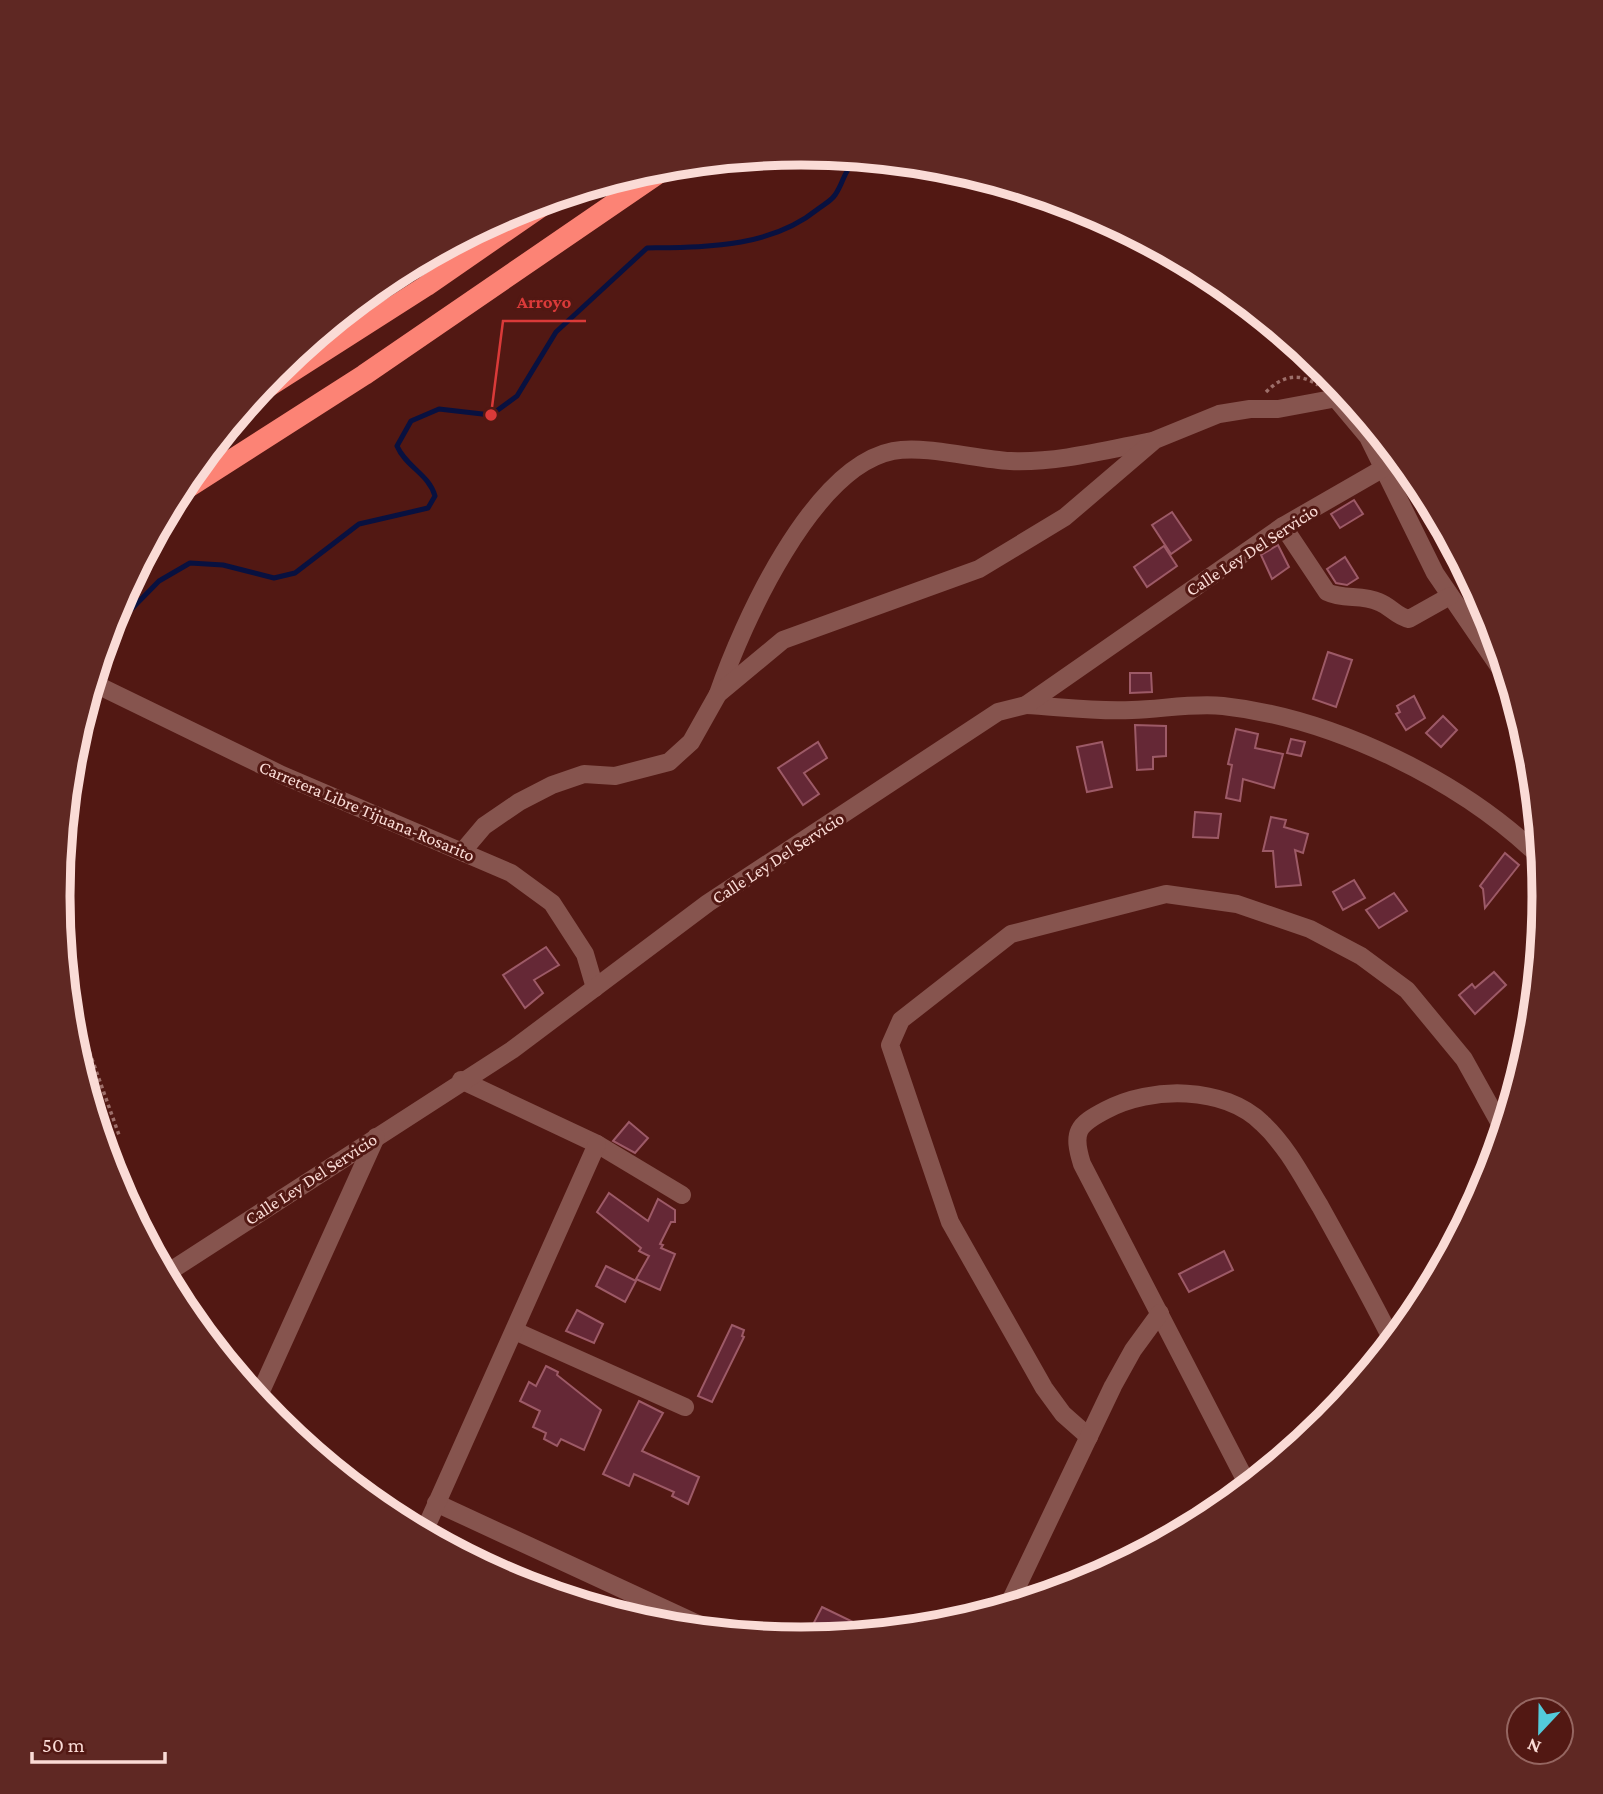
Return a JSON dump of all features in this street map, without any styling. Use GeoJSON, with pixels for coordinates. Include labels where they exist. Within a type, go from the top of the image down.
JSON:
{"type":"FeatureCollection","features":[{"type":"Feature","properties":{"kind":"highway"},"geometry":{"type":"LineString","coordinates":[[203,478],[364,374],[644,183]]}},
{"type":"Feature","properties":{"kind":"highway"},"geometry":{"type":"LineString","coordinates":[[295,370],[426,286],[517,223]]}},
{"type":"Feature","properties":{"kind":"street"},"geometry":{"type":"LineString","coordinates":[[461,852],[484,827],[519,802],[552,785],[584,774],[615,776],[669,762],[691,742],[718,694],[736,642],[793,538],[839,482],[867,462],[893,451],[1012,461],[1061,458],[1155,440],[1219,414],[1336,399]]}},
{"type":"Feature","properties":{"kind":"street"},"geometry":{"type":"LineString","coordinates":[[1362,429],[1450,596],[1492,657]]}},
{"type":"Feature","properties":{"kind":"street"},"geometry":{"type":"LineString","coordinates":[[718,694],[783,640],[979,569],[1035,537],[1065,517],[1155,440]]}},
{"type":"Feature","properties":{"kind":"street"},"geometry":{"type":"LineString","coordinates":[[1382,469],[1387,459]]}},
{"type":"Feature","properties":{"kind":"street","name":"Calle Ley Del Servicio"},"geometry":{"type":"LineString","coordinates":[[172,1270],[461,1080],[512,1050],[708,903],[998,712],[1026,705],[1283,526],[1382,469]]}},
{"type":"Feature","properties":{"kind":"street"},"geometry":{"type":"LineString","coordinates":[[1283,526],[1327,592],[1337,597],[1377,601],[1401,618],[1409,619],[1450,596]]}},
{"type":"Feature","properties":{"kind":"street","name":"Carretera Libre Tijuana-Rosarito"},"geometry":{"type":"LineString","coordinates":[[101,687],[282,775],[511,873],[552,903],[585,954],[595,988]]}},
{"type":"Feature","properties":{"kind":"street"},"geometry":{"type":"LineString","coordinates":[[1026,705],[1099,710],[1222,706],[1309,726],[1376,749],[1467,798],[1514,831],[1531,848]]}},
{"type":"Feature","properties":{"kind":"street"},"geometry":{"type":"LineString","coordinates":[[1089,1437],[1063,1414],[1044,1388],[950,1222],[890,1045],[901,1020],[1011,934],[1166,894],[1237,904],[1310,929],[1361,956],[1407,990],[1464,1059],[1498,1120]]}},
{"type":"Feature","properties":{"kind":"street"},"geometry":{"type":"LineString","coordinates":[[461,1080],[597,1144],[682,1195]]}},
{"type":"Feature","properties":{"kind":"street"},"geometry":{"type":"LineString","coordinates":[[1245,1479],[1082,1164],[1076,1143],[1079,1130],[1088,1119],[1113,1106],[1162,1093],[1199,1095],[1235,1106],[1262,1122],[1293,1161],[1360,1277],[1388,1333]]}},
{"type":"Feature","properties":{"kind":"street"},"geometry":{"type":"LineString","coordinates":[[262,1390],[376,1137]]}},
{"type":"Feature","properties":{"kind":"street"},"geometry":{"type":"LineString","coordinates":[[427,1525],[597,1144]]}},
{"type":"Feature","properties":{"kind":"street"},"geometry":{"type":"LineString","coordinates":[[1012,1598],[1133,1350],[1160,1313]]}},
{"type":"Feature","properties":{"kind":"street"},"geometry":{"type":"LineString","coordinates":[[515,1331],[685,1406]]}},
{"type":"Feature","properties":{"kind":"street"},"geometry":{"type":"LineString","coordinates":[[436,1503],[686,1619]]}},
{"type":"Feature","properties":{"kind":"path"},"geometry":{"type":"LineString","coordinates":[[83,1034],[119,1135]]}},
{"type":"Feature","properties":{"kind":"building"},"geometry":{"type":"Polygon","coordinates":[[[1354,500],[1363,514],[1340,528],[1331,514],[1354,500]]]}},
{"type":"Feature","properties":{"kind":"building"},"geometry":{"type":"Polygon","coordinates":[[[1172,512],[1191,540],[1171,554],[1152,525],[1172,512]]]}},
{"type":"Feature","properties":{"kind":"building"},"geometry":{"type":"Polygon","coordinates":[[[1278,545],[1289,567],[1272,579],[1261,555],[1278,545]]]}},
{"type":"Feature","properties":{"kind":"building"},"geometry":{"type":"Polygon","coordinates":[[[1164,546],[1177,566],[1147,587],[1134,567],[1164,546]]]}},
{"type":"Feature","properties":{"kind":"building"},"geometry":{"type":"Polygon","coordinates":[[[1345,557],[1358,578],[1347,585],[1336,583],[1327,569],[1345,557]]]}},
{"type":"Feature","properties":{"kind":"building"},"geometry":{"type":"Polygon","coordinates":[[[1328,652],[1352,660],[1336,707],[1313,699],[1328,652]]]}},
{"type":"Feature","properties":{"kind":"building"},"geometry":{"type":"Polygon","coordinates":[[[1130,673],[1151,673],[1152,692],[1130,693],[1130,673]]]}},
{"type":"Feature","properties":{"kind":"building"},"geometry":{"type":"Polygon","coordinates":[[[1414,696],[1425,718],[1406,730],[1396,714],[1400,712],[1397,706],[1414,696]]]}},
{"type":"Feature","properties":{"kind":"building"},"geometry":{"type":"Polygon","coordinates":[[[1443,716],[1457,730],[1441,747],[1426,733],[1443,716]]]}},
{"type":"Feature","properties":{"kind":"building"},"geometry":{"type":"Polygon","coordinates":[[[1135,725],[1166,726],[1166,756],[1153,757],[1153,769],[1137,770],[1135,725]]]}},
{"type":"Feature","properties":{"kind":"building"},"geometry":{"type":"Polygon","coordinates":[[[1236,729],[1258,734],[1255,748],[1283,754],[1274,788],[1243,779],[1240,801],[1226,798],[1232,765],[1228,764],[1236,729]]]}},
{"type":"Feature","properties":{"kind":"building"},"geometry":{"type":"Polygon","coordinates":[[[1291,739],[1305,742],[1301,756],[1287,753],[1291,739]]]}},
{"type":"Feature","properties":{"kind":"building"},"geometry":{"type":"Polygon","coordinates":[[[818,742],[827,758],[804,773],[819,794],[803,805],[778,768],[818,742]]]}},
{"type":"Feature","properties":{"kind":"building"},"geometry":{"type":"Polygon","coordinates":[[[1102,742],[1112,787],[1087,792],[1077,747],[1102,742]]]}},
{"type":"Feature","properties":{"kind":"building"},"geometry":{"type":"Polygon","coordinates":[[[1195,812],[1221,814],[1218,838],[1193,837],[1195,812]]]}},
{"type":"Feature","properties":{"kind":"building"},"geometry":{"type":"Polygon","coordinates":[[[1271,817],[1286,820],[1284,827],[1308,834],[1303,853],[1295,850],[1301,885],[1276,887],[1273,851],[1263,851],[1271,817]]]}},
{"type":"Feature","properties":{"kind":"building"},"geometry":{"type":"Polygon","coordinates":[[[1505,853],[1519,865],[1485,908],[1483,889],[1480,886],[1505,853]]]}},
{"type":"Feature","properties":{"kind":"building"},"geometry":{"type":"Polygon","coordinates":[[[1354,880],[1365,898],[1343,910],[1333,892],[1354,880]]]}},
{"type":"Feature","properties":{"kind":"building"},"geometry":{"type":"Polygon","coordinates":[[[1394,893],[1407,911],[1379,928],[1366,910],[1394,893]]]}},
{"type":"Feature","properties":{"kind":"building"},"geometry":{"type":"Polygon","coordinates":[[[546,947],[559,965],[534,980],[543,993],[525,1008],[503,975],[546,947]]]}},
{"type":"Feature","properties":{"kind":"building"},"geometry":{"type":"Polygon","coordinates":[[[1494,972],[1506,985],[1475,1014],[1459,995],[1472,984],[1475,988],[1494,972]]]}},
{"type":"Feature","properties":{"kind":"building"},"geometry":{"type":"Polygon","coordinates":[[[629,1122],[648,1138],[635,1153],[613,1141],[629,1122]]]}},
{"type":"Feature","properties":{"kind":"building"},"geometry":{"type":"Polygon","coordinates":[[[609,1193],[648,1221],[658,1199],[675,1210],[675,1222],[671,1222],[660,1244],[663,1245],[661,1248],[675,1254],[660,1290],[636,1279],[649,1256],[639,1251],[641,1248],[597,1212],[609,1193]]]}},
{"type":"Feature","properties":{"kind":"building"},"geometry":{"type":"Polygon","coordinates":[[[1224,1251],[1233,1270],[1189,1292],[1179,1274],[1224,1251]]]}},
{"type":"Feature","properties":{"kind":"building"},"geometry":{"type":"Polygon","coordinates":[[[606,1266],[636,1281],[625,1302],[596,1286],[606,1266]]]}},
{"type":"Feature","properties":{"kind":"building"},"geometry":{"type":"Polygon","coordinates":[[[577,1310],[603,1324],[594,1343],[566,1331],[577,1310]]]}},
{"type":"Feature","properties":{"kind":"building"},"geometry":{"type":"Polygon","coordinates":[[[732,1325],[744,1330],[744,1337],[712,1402],[698,1396],[732,1325]]]}},
{"type":"Feature","properties":{"kind":"building"},"geometry":{"type":"Polygon","coordinates":[[[546,1366],[558,1372],[557,1375],[601,1410],[584,1450],[561,1439],[557,1446],[544,1439],[546,1433],[533,1427],[540,1411],[520,1401],[529,1382],[536,1386],[546,1366]]]}},
{"type":"Feature","properties":{"kind":"building"},"geometry":{"type":"Polygon","coordinates":[[[639,1401],[663,1413],[642,1451],[699,1477],[688,1504],[672,1496],[674,1492],[634,1474],[629,1486],[603,1474],[639,1401]]]}},
{"type":"Feature","properties":{"kind":"building"},"geometry":{"type":"Polygon","coordinates":[[[822,1607],[861,1626],[849,1627],[811,1628],[822,1607]]]}},
{"type":"Feature","properties":{"kind":"waterway"},"geometry":{"type":"LineString","coordinates":[[128,613],[159,581],[190,563],[223,565],[274,578],[295,573],[359,524],[428,508],[435,496],[432,488],[397,446],[411,421],[439,409],[491,415],[517,396],[556,332],[647,248],[714,246],[737,243],[779,231],[799,222],[831,199],[849,167]]}},
{"type":"Feature","properties":{"kind":"place","name":"Arroyo"},"geometry":{"type":"Point","coordinates":[491,415]}}]}
